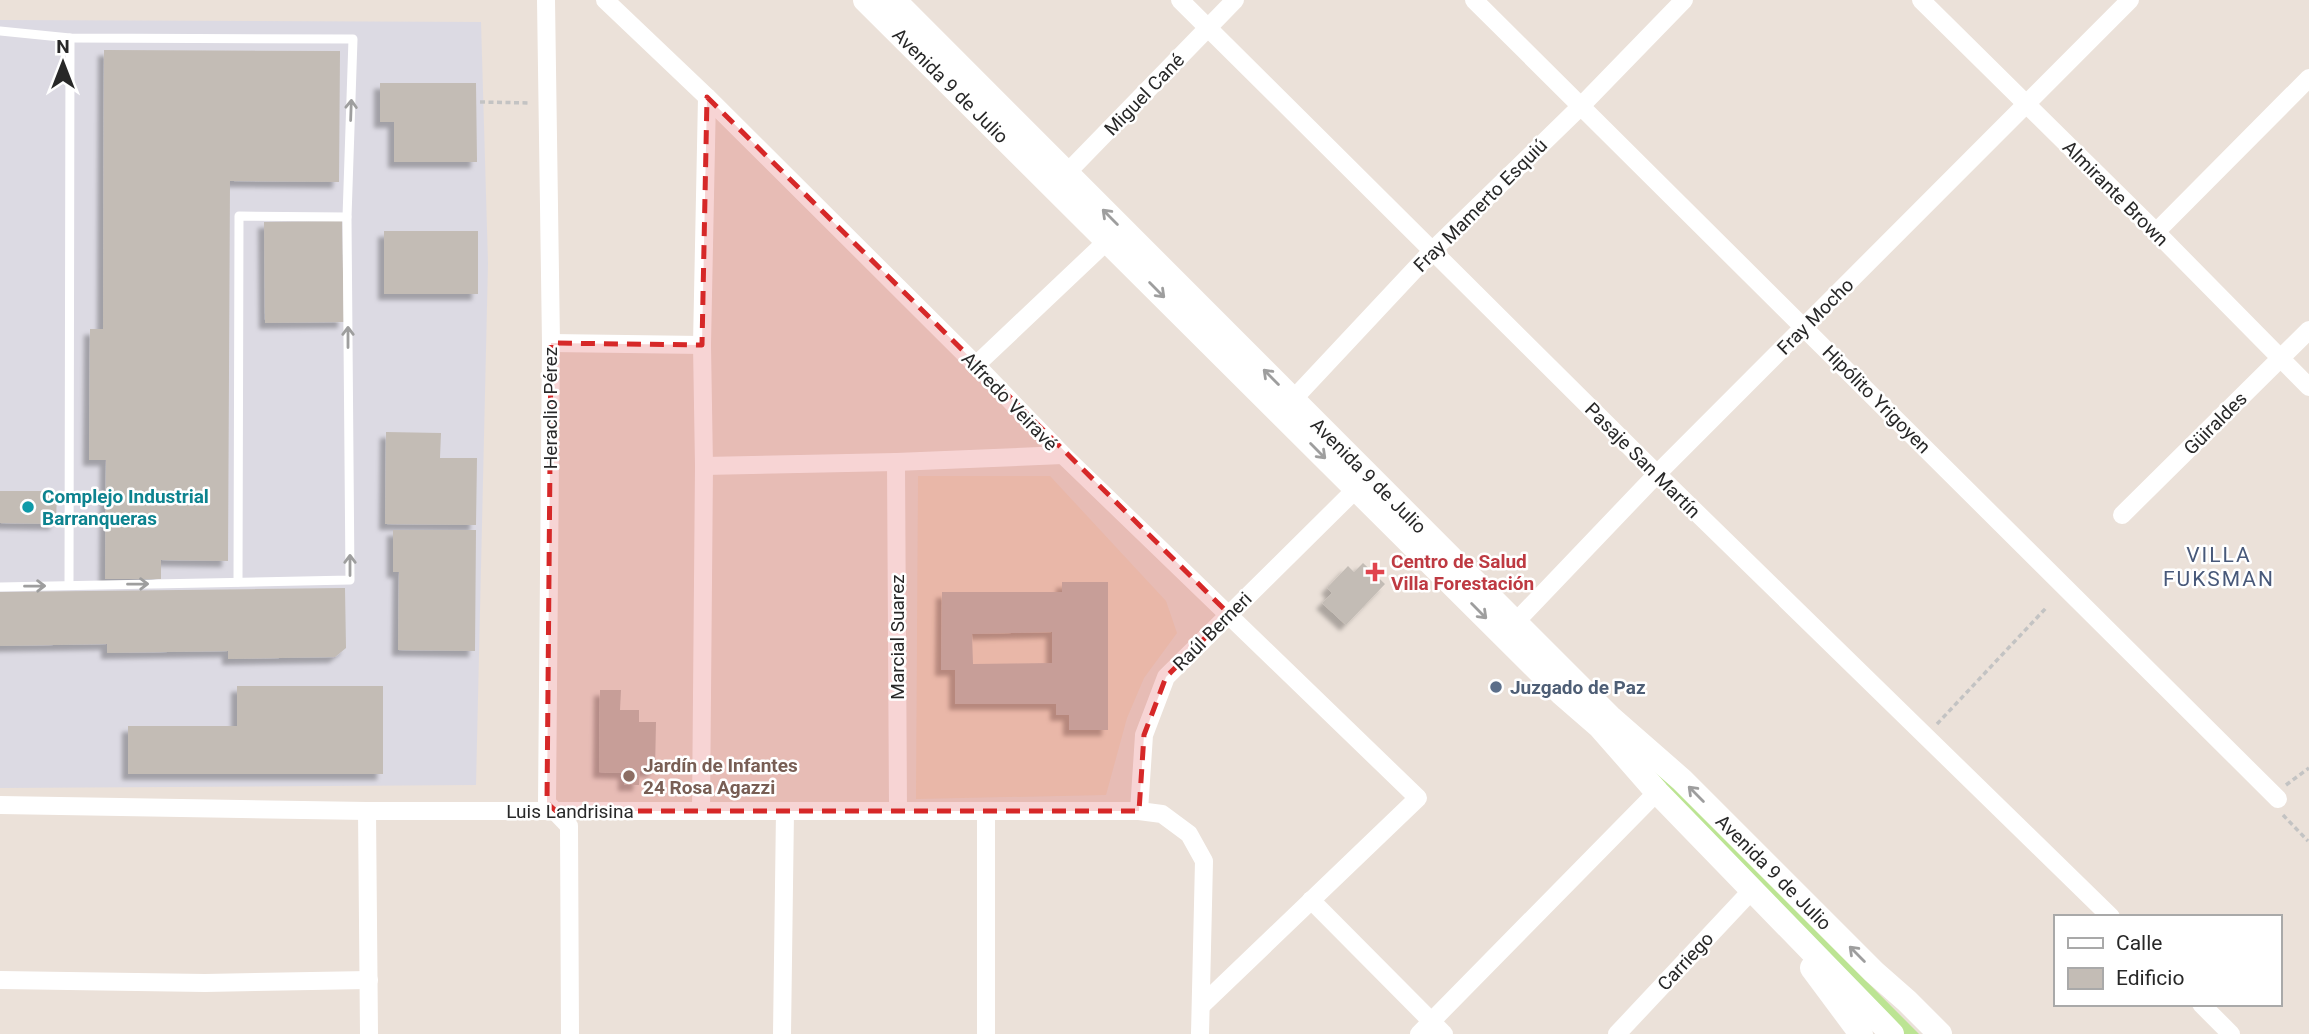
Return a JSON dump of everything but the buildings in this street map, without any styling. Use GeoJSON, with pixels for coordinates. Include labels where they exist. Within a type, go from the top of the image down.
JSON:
{"type":"FeatureCollection","features":[{"type":"Feature","properties":{"kind":"main road","name":"Avenida 9 de Julio"},"geometry":{"type":"LineString","coordinates":[[865,0],[1059,181],[1509,629],[1562,694],[1600,727],[1657,792],[1892,1034]]}},
{"type":"Feature","properties":{"kind":"main road","name":"Avenida 9 de Julio"},"geometry":{"type":"LineString","coordinates":[[894,0],[1059,181],[1107,241],[1287,406],[1356,489],[1509,629],[1682,780],[1874,972],[1940,1034]]}},
{"type":"Feature","properties":{"kind":"main road"},"geometry":{"type":"LineString","coordinates":[[1759,895],[1861,1034]]}},
{"type":"Feature","properties":{"kind":"main road"},"geometry":{"type":"LineString","coordinates":[[1907,1001],[1951,1034]]}},
{"type":"Feature","properties":{"kind":"street","name":"Heraclio Pérez"},"geometry":{"type":"LineString","coordinates":[[546,0],[551,344],[547,803],[569,826],[570,1034]]}},
{"type":"Feature","properties":{"kind":"street","name":"Alfredo Veiravé"},"geometry":{"type":"LineString","coordinates":[[605,0],[707,97],[1063,455],[1418,798],[1311,901]]}},
{"type":"Feature","properties":{"kind":"street","name":"Pasaje San Martín"},"geometry":{"type":"LineString","coordinates":[[1180,0],[1657,474],[2109,915]]}},
{"type":"Feature","properties":{"kind":"street","name":"Miguel Cané"},"geometry":{"type":"LineString","coordinates":[[1059,181],[1235,0]]}},
{"type":"Feature","properties":{"kind":"street","name":"Hipólito Yrigoyen"},"geometry":{"type":"LineString","coordinates":[[1474,0],[2275,796]]}},
{"type":"Feature","properties":{"kind":"street","name":"Fray Mamerto Esquiú"},"geometry":{"type":"LineString","coordinates":[[1287,406],[1432,251],[1582,105],[1684,0]]}},
{"type":"Feature","properties":{"kind":"street","name":"Almirante Brown"},"geometry":{"type":"LineString","coordinates":[[1921,0],[2157,232],[2309,387]]}},
{"type":"Feature","properties":{"kind":"street","name":"Fray Mocho"},"geometry":{"type":"LineString","coordinates":[[1509,629],[1657,474],[2130,0]]}},
{"type":"Feature","properties":{"kind":"street"},"geometry":{"type":"LineString","coordinates":[[2157,232],[2309,78]]}},
{"type":"Feature","properties":{"kind":"street"},"geometry":{"type":"LineString","coordinates":[[701,811],[704,466],[702,345],[707,97]]}},
{"type":"Feature","properties":{"kind":"street"},"geometry":{"type":"LineString","coordinates":[[976,365],[1107,241]]}},
{"type":"Feature","properties":{"kind":"street","name":"Güiraldes"},"geometry":{"type":"LineString","coordinates":[[2122,515],[2309,331]]}},
{"type":"Feature","properties":{"kind":"street"},"geometry":{"type":"LineString","coordinates":[[551,344],[702,345]]}},
{"type":"Feature","properties":{"kind":"street"},"geometry":{"type":"LineString","coordinates":[[704,466],[1063,455]]}},
{"type":"Feature","properties":{"kind":"street","name":"Marcial Suarez"},"geometry":{"type":"LineString","coordinates":[[896,462],[898,811]]}},
{"type":"Feature","properties":{"kind":"street","name":"Raúl Berneri"},"geometry":{"type":"LineString","coordinates":[[1139,811],[1144,735],[1166,677],[1356,489]]}},
{"type":"Feature","properties":{"kind":"street"},"geometry":{"type":"LineString","coordinates":[[1200,1006],[1311,901],[1432,1030],[1657,792]]}},
{"type":"Feature","properties":{"kind":"street","name":"Luis Landrisina"},"geometry":{"type":"LineString","coordinates":[[0,805],[368,811],[1139,811],[1162,814],[1189,834],[1204,861],[1200,1034]]}},
{"type":"Feature","properties":{"kind":"street"},"geometry":{"type":"LineString","coordinates":[[368,811],[369,1034]]}},
{"type":"Feature","properties":{"kind":"street"},"geometry":{"type":"LineString","coordinates":[[782,1034],[785,811]]}},
{"type":"Feature","properties":{"kind":"street"},"geometry":{"type":"LineString","coordinates":[[986,811],[986,1034]]}},
{"type":"Feature","properties":{"kind":"street","name":"Carriego"},"geometry":{"type":"LineString","coordinates":[[1617,1034],[1759,895]]}},
{"type":"Feature","properties":{"kind":"street"},"geometry":{"type":"LineString","coordinates":[[0,980],[205,983],[369,980]]}},
{"type":"Feature","properties":{"kind":"street"},"geometry":{"type":"LineString","coordinates":[[2203,1006],[2231,1034]]}},
{"type":"Feature","properties":{"kind":"lane"},"geometry":{"type":"LineString","coordinates":[[0,31],[70,38],[353,39],[347,217],[350,580],[0,587]]}},
{"type":"Feature","properties":{"kind":"lane"},"geometry":{"type":"LineString","coordinates":[[69,585],[70,38]]}},
{"type":"Feature","properties":{"kind":"lane"},"geometry":{"type":"LineString","coordinates":[[238,582],[239,216],[347,217]]}},
{"type":"Feature","properties":{"kind":"path"},"geometry":{"type":"LineString","coordinates":[[480,102],[547,103]]}},
{"type":"Feature","properties":{"kind":"path"},"geometry":{"type":"LineString","coordinates":[[1926,736],[2046,608]]}},
{"type":"Feature","properties":{"kind":"path"},"geometry":{"type":"LineString","coordinates":[[2308,841],[2276,809],[2275,796],[2309,768]]}},
{"type":"Feature","properties":{"kind":"highlighted area"},"geometry":{"type":"Polygon","coordinates":[[[707,97],[1229,614],[1166,677],[1144,735],[1139,811],[556,811],[547,803],[551,343],[702,345],[707,97]]]}},
{"type":"Feature","properties":{"kind":"shaded area","name":"Complejo Industrial Barranqueras"},"geometry":{"type":"Polygon","coordinates":[[[0,20],[481,22],[488,263],[476,785],[0,788],[0,20]]]}},
{"type":"Feature","properties":{"kind":"shaded area"},"geometry":{"type":"Polygon","coordinates":[[[918,476],[1050,476],[1166,601],[1177,633],[1144,678],[1127,718],[1106,795],[916,799],[918,476]]]}},
{"type":"Feature","properties":{"kind":"green space"},"geometry":{"type":"Polygon","coordinates":[[[1646,760],[1919,1034],[1904,1034],[1654,776],[1646,760]]]}},
{"type":"Feature","properties":{"kind":"place","name":"Complejo Industrial Barranqueras"},"geometry":{"type":"Point","coordinates":[28,507]}},
{"type":"Feature","properties":{"kind":"place","name":"Centro de Salud Villa Forestación"},"geometry":{"type":"Point","coordinates":[1375,572]}},
{"type":"Feature","properties":{"kind":"place","name":"Juzgado de Paz"},"geometry":{"type":"Point","coordinates":[1496,687]}},
{"type":"Feature","properties":{"kind":"place","name":"Jardín de Infantes 24 Rosa Agazzi"},"geometry":{"type":"Point","coordinates":[629,776]}},
{"type":"Feature","properties":{"kind":"district","name":"VILLA FUKSMAN"},"geometry":{"type":"Point","coordinates":[2219,567]}}]}
